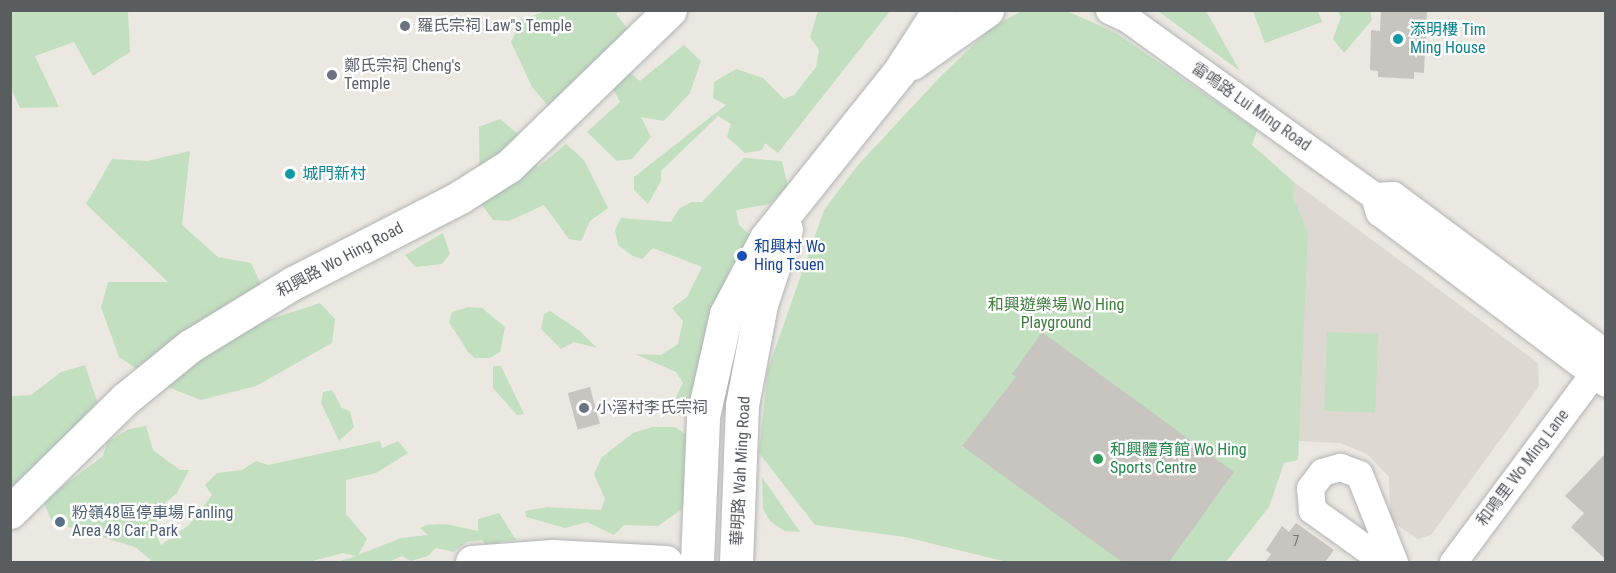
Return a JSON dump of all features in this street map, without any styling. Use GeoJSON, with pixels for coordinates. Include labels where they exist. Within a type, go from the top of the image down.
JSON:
{"type":"FeatureCollection","features":[{"type":"Feature","properties":{"kind":"street","name":"和興路 Wo Hing Road"},"geometry":{"type":"LineString","coordinates":[[10,512],[125,399],[190,346],[293,283],[460,197],[508,166],[670,10]]}},
{"type":"Feature","properties":{"kind":"street","name":"華明路 Wah Ming Road"},"geometry":{"type":"LineString","coordinates":[[697,562],[703,416],[726,314],[750,262],[899,72],[939,10]]}},
{"type":"Feature","properties":{"kind":"street","name":"華明路 Wah Ming Road"},"geometry":{"type":"LineString","coordinates":[[899,72],[987,10]]}},
{"type":"Feature","properties":{"kind":"street","name":"雷鳴路 Lui Ming Road"},"geometry":{"type":"LineString","coordinates":[[1120,13],[1374,196],[1393,195],[1601,370]]}},
{"type":"Feature","properties":{"kind":"street","name":"華明路 Wah Ming Road"},"geometry":{"type":"LineString","coordinates":[[736,562],[742,405],[761,304],[793,207]]}},
{"type":"Feature","properties":{"kind":"street","name":"和鳴里 Wo Ming Lane"},"geometry":{"type":"LineString","coordinates":[[1453,562],[1601,370]]}},
{"type":"Feature","properties":{"kind":"street"},"geometry":{"type":"LineString","coordinates":[[1385,562],[1317,517],[1309,495],[1322,472],[1345,467],[1365,482],[1384,544],[1394,562]]}},
{"type":"Feature","properties":{"kind":"street"},"geometry":{"type":"LineString","coordinates":[[472,562],[552,556],[666,562]]}},
{"type":"Feature","properties":{"kind":"shaded area"},"geometry":{"type":"Polygon","coordinates":[[[1294,182],[1538,363],[1539,386],[1431,535],[1418,539],[1395,524],[1390,518],[1389,477],[1367,454],[1340,443],[1298,441],[1305,232],[1291,193],[1294,182]]]}},
{"type":"Feature","properties":{"kind":"green space"},"geometry":{"type":"Polygon","coordinates":[[[10,11],[128,11],[130,52],[93,76],[74,42],[35,56],[59,107],[20,108],[11,88],[10,11]]]}},
{"type":"Feature","properties":{"kind":"green space"},"geometry":{"type":"Polygon","coordinates":[[[546,11],[619,11],[616,14],[627,28],[666,33],[624,68],[640,81],[684,45],[701,61],[690,93],[664,121],[641,117],[651,137],[632,159],[617,161],[587,132],[620,102],[609,81],[549,107],[532,87],[511,42],[521,20],[546,11]]]}},
{"type":"Feature","properties":{"kind":"green space"},"geometry":{"type":"Polygon","coordinates":[[[818,11],[890,11],[778,153],[765,143],[762,150],[745,153],[727,137],[731,124],[718,116],[661,171],[661,181],[648,204],[634,190],[634,177],[726,105],[713,98],[714,82],[736,69],[763,78],[784,99],[794,95],[816,67],[819,50],[810,37],[818,11]]]}},
{"type":"Feature","properties":{"kind":"green space","name":"和興遊樂場 Wo Hing Playground"},"geometry":{"type":"Polygon","coordinates":[[[1022,11],[1067,11],[1116,33],[1257,130],[1252,145],[1294,182],[1293,197],[1308,233],[1298,460],[1284,463],[1269,507],[1226,562],[1007,562],[905,537],[815,525],[759,453],[768,369],[824,210],[857,166],[940,77],[992,27],[1022,11]]]}},
{"type":"Feature","properties":{"kind":"green space"},"geometry":{"type":"Polygon","coordinates":[[[1158,11],[1206,11],[1240,71],[1158,11]]]}},
{"type":"Feature","properties":{"kind":"green space"},"geometry":{"type":"Polygon","coordinates":[[[1253,11],[1318,11],[1322,22],[1265,43],[1253,11]]]}},
{"type":"Feature","properties":{"kind":"green space"},"geometry":{"type":"Polygon","coordinates":[[[1338,11],[1370,11],[1372,20],[1344,53],[1333,39],[1341,17],[1338,11]]]}},
{"type":"Feature","properties":{"kind":"green space"},"geometry":{"type":"Polygon","coordinates":[[[500,119],[538,151],[537,168],[566,144],[584,160],[608,208],[590,221],[581,241],[569,239],[544,205],[509,221],[493,220],[480,202],[479,127],[500,119]]]}},
{"type":"Feature","properties":{"kind":"green space"},"geometry":{"type":"Polygon","coordinates":[[[190,151],[182,225],[218,257],[251,263],[265,293],[265,321],[320,303],[335,319],[332,343],[256,386],[201,400],[158,383],[119,357],[101,307],[108,282],[168,282],[86,204],[112,159],[147,161],[190,151]]]}},
{"type":"Feature","properties":{"kind":"green space"},"geometry":{"type":"Polygon","coordinates":[[[744,158],[782,161],[788,186],[770,204],[736,210],[739,225],[752,237],[731,267],[708,347],[735,354],[726,403],[696,409],[696,391],[686,406],[675,399],[683,383],[676,372],[635,354],[661,355],[678,344],[683,321],[672,308],[687,297],[702,267],[653,248],[642,259],[633,256],[618,245],[615,230],[621,218],[671,222],[679,209],[691,202],[702,202],[744,158]]]}},
{"type":"Feature","properties":{"kind":"green space"},"geometry":{"type":"Polygon","coordinates":[[[443,233],[450,254],[442,264],[415,267],[405,255],[443,233]]]}},
{"type":"Feature","properties":{"kind":"green space"},"geometry":{"type":"Polygon","coordinates":[[[468,307],[482,308],[505,327],[500,352],[490,358],[475,358],[468,352],[449,322],[452,312],[468,307]]]}},
{"type":"Feature","properties":{"kind":"green space"},"geometry":{"type":"Polygon","coordinates":[[[550,311],[580,331],[597,348],[574,342],[561,349],[541,329],[544,314],[550,311]]]}},
{"type":"Feature","properties":{"kind":"green space"},"geometry":{"type":"Polygon","coordinates":[[[1327,332],[1378,334],[1375,413],[1324,411],[1327,332]]]}},
{"type":"Feature","properties":{"kind":"green space"},"geometry":{"type":"Polygon","coordinates":[[[85,365],[99,407],[11,489],[11,396],[31,395],[61,372],[85,365]]]}},
{"type":"Feature","properties":{"kind":"green space"},"geometry":{"type":"Polygon","coordinates":[[[493,366],[501,366],[524,414],[517,415],[493,388],[493,366]]]}},
{"type":"Feature","properties":{"kind":"green space"},"geometry":{"type":"Polygon","coordinates":[[[332,390],[342,408],[350,411],[354,427],[339,441],[321,403],[323,392],[332,390]]]}},
{"type":"Feature","properties":{"kind":"green space"},"geometry":{"type":"Polygon","coordinates":[[[146,426],[153,450],[180,470],[189,470],[177,493],[159,508],[160,520],[151,526],[161,545],[189,525],[212,495],[205,485],[217,473],[242,470],[256,461],[268,465],[380,441],[382,448],[398,441],[408,453],[376,473],[346,480],[346,514],[367,539],[358,555],[401,538],[428,535],[420,528],[426,525],[446,524],[478,531],[478,519],[499,513],[516,540],[501,541],[490,550],[482,540],[467,542],[454,552],[436,548],[428,556],[411,561],[402,556],[389,562],[337,562],[356,556],[343,553],[309,562],[153,562],[135,547],[52,522],[43,501],[46,483],[60,488],[103,456],[107,442],[129,429],[146,426]]]}},
{"type":"Feature","properties":{"kind":"green space"},"geometry":{"type":"Polygon","coordinates":[[[652,427],[675,427],[690,437],[685,507],[658,526],[624,525],[614,535],[587,522],[565,528],[526,517],[525,511],[547,507],[601,510],[605,499],[594,474],[602,457],[633,433],[652,427]]]}},
{"type":"Feature","properties":{"kind":"green space"},"geometry":{"type":"Polygon","coordinates":[[[762,477],[800,532],[784,531],[770,521],[763,509],[762,477]]]}},
{"type":"Feature","properties":{"kind":"building","name":"添明樓 Tim Ming House"},"geometry":{"type":"Polygon","coordinates":[[[1381,10],[1427,10],[1424,73],[1414,72],[1414,79],[1378,77],[1378,71],[1370,70],[1371,30],[1380,31],[1381,10]]]}},
{"type":"Feature","properties":{"kind":"building","name":"和興體育館 Wo Hing Sports Centre"},"geometry":{"type":"Polygon","coordinates":[[[1042,332],[1234,472],[1169,562],[1122,562],[962,446],[1016,377],[1012,374],[1042,332]]]}},
{"type":"Feature","properties":{"kind":"building","name":"小滘村李氏宗祠"},"geometry":{"type":"Polygon","coordinates":[[[590,387],[600,424],[578,430],[568,393],[590,387]]]}},
{"type":"Feature","properties":{"kind":"building"},"geometry":{"type":"Polygon","coordinates":[[[1605,454],[1605,559],[1571,527],[1584,513],[1565,496],[1605,454]]]}},
{"type":"Feature","properties":{"kind":"building"},"geometry":{"type":"Polygon","coordinates":[[[1296,523],[1334,550],[1325,562],[1265,562],[1271,554],[1266,550],[1282,526],[1289,532],[1296,523]]]}},
{"type":"Feature","properties":{"kind":"place","name":"羅氏宗祠 Law\"s Temple"},"geometry":{"type":"Point","coordinates":[405,26]}},
{"type":"Feature","properties":{"kind":"place","name":"添明樓 Tim Ming House"},"geometry":{"type":"Point","coordinates":[1398,39]}},
{"type":"Feature","properties":{"kind":"place","name":"鄭氏宗祠 Cheng's Temple"},"geometry":{"type":"Point","coordinates":[332,75]}},
{"type":"Feature","properties":{"kind":"place","name":"城門新村"},"geometry":{"type":"Point","coordinates":[290,174]}},
{"type":"Feature","properties":{"kind":"place","name":"和興村 Wo Hing Tsuen"},"geometry":{"type":"Point","coordinates":[742,256]}},
{"type":"Feature","properties":{"kind":"place","name":"小滘村李氏宗祠"},"geometry":{"type":"Point","coordinates":[584,408]}},
{"type":"Feature","properties":{"kind":"place","name":"和興體育館 Wo Hing Sports Centre"},"geometry":{"type":"Point","coordinates":[1098,459]}},
{"type":"Feature","properties":{"kind":"place","name":"粉嶺48區停車場 Fanling Area 48 Car Park"},"geometry":{"type":"Point","coordinates":[60,522]}}]}
